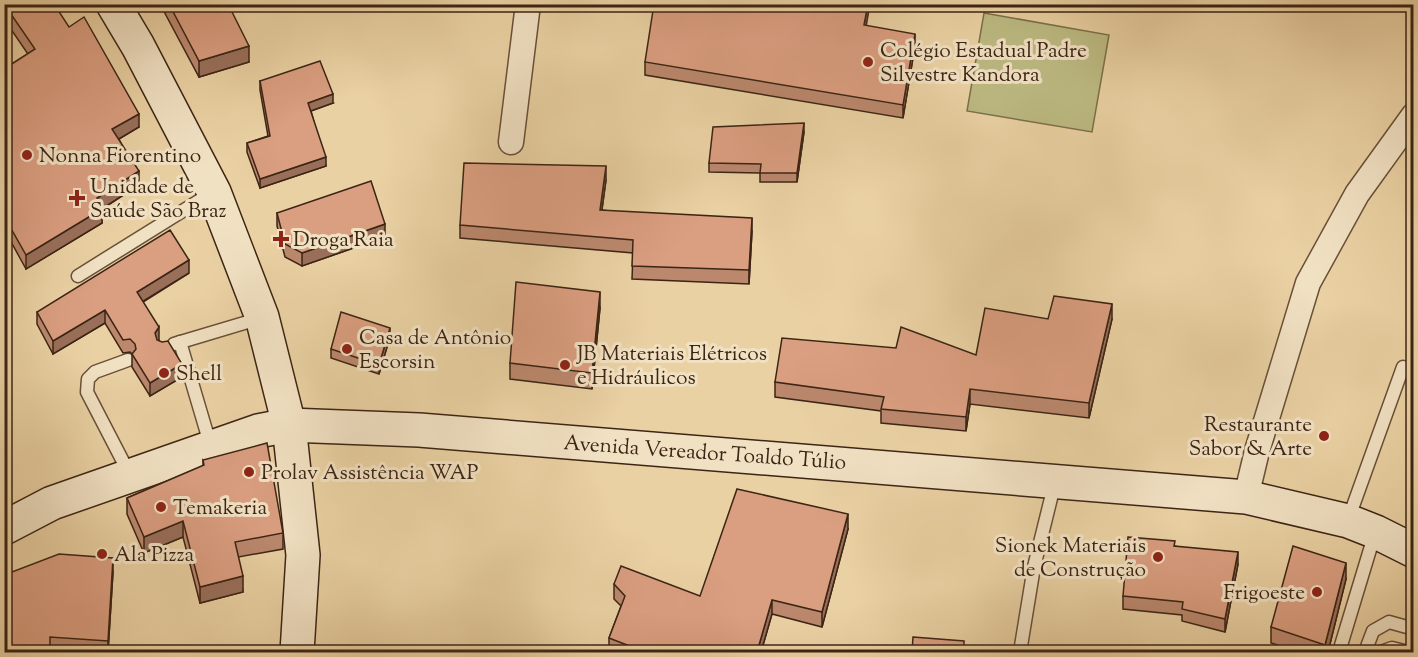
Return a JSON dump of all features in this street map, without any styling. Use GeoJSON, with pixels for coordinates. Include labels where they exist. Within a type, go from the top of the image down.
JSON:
{"type":"FeatureCollection","features":[{"type":"Feature","properties":{"kind":"main road"},"geometry":{"type":"LineString","coordinates":[[113,4],[138,46],[214,192],[262,317],[288,425],[303,555],[297,652]]}},
{"type":"Feature","properties":{"kind":"main road","name":"Avenida Vereador Toaldo Túlio"},"geometry":{"type":"LineString","coordinates":[[4,528],[52,503],[258,430],[288,425],[419,430],[1246,497],[1362,526],[1413,551]]}},
{"type":"Feature","properties":{"kind":"street"},"geometry":{"type":"LineString","coordinates":[[511,142],[528,4]]}},
{"type":"Feature","properties":{"kind":"street"},"geometry":{"type":"LineString","coordinates":[[1246,497],[1257,451],[1308,283],[1357,194],[1413,115]]}},
{"type":"Feature","properties":{"kind":"lane"},"geometry":{"type":"LineString","coordinates":[[78,276],[214,192]]}},
{"type":"Feature","properties":{"kind":"lane"},"geometry":{"type":"LineString","coordinates":[[163,347],[262,317]]}},
{"type":"Feature","properties":{"kind":"lane"},"geometry":{"type":"LineString","coordinates":[[180,342],[211,447]]}},
{"type":"Feature","properties":{"kind":"lane"},"geometry":{"type":"LineString","coordinates":[[128,360],[95,372],[87,379],[87,392],[130,475]]}},
{"type":"Feature","properties":{"kind":"lane"},"geometry":{"type":"LineString","coordinates":[[1339,652],[1362,526],[1403,367]]}},
{"type":"Feature","properties":{"kind":"lane"},"geometry":{"type":"LineString","coordinates":[[1020,652],[1034,567],[1055,480]]}},
{"type":"Feature","properties":{"kind":"lane"},"geometry":{"type":"LineString","coordinates":[[1365,652],[1373,632],[1389,622],[1413,630]]}},
{"type":"Feature","properties":{"kind":"lane"},"geometry":{"type":"LineString","coordinates":[[1381,652],[1392,648],[1408,652]]}},
{"type":"Feature","properties":{"kind":"shaded area"},"geometry":{"type":"Polygon","coordinates":[[[984,13],[1109,35],[1092,132],[967,111],[984,13]]]}},
{"type":"Feature","properties":{"kind":"building"},"geometry":{"type":"Polygon","coordinates":[[[4,4],[54,4],[69,27],[84,17],[139,114],[112,129],[139,171],[97,198],[102,209],[26,255],[4,216],[4,69],[35,49],[4,4]]]}},
{"type":"Feature","properties":{"kind":"building"},"geometry":{"type":"Polygon","coordinates":[[[169,4],[228,4],[249,46],[199,61],[169,4]]]}},
{"type":"Feature","properties":{"kind":"building"},"geometry":{"type":"Polygon","coordinates":[[[654,4],[868,4],[864,25],[915,34],[903,105],[645,62],[654,4]]]}},
{"type":"Feature","properties":{"kind":"building"},"geometry":{"type":"Polygon","coordinates":[[[320,61],[333,94],[308,103],[326,157],[260,179],[247,143],[270,136],[260,81],[320,61]]]}},
{"type":"Feature","properties":{"kind":"building"},"geometry":{"type":"Polygon","coordinates":[[[804,123],[797,173],[760,173],[761,164],[709,163],[713,127],[804,123]]]}},
{"type":"Feature","properties":{"kind":"building"},"geometry":{"type":"Polygon","coordinates":[[[464,163],[606,166],[600,210],[752,218],[749,270],[632,266],[633,240],[460,225],[464,163]]]}},
{"type":"Feature","properties":{"kind":"building"},"geometry":{"type":"Polygon","coordinates":[[[371,181],[385,224],[302,253],[285,244],[277,213],[371,181]]]}},
{"type":"Feature","properties":{"kind":"building"},"geometry":{"type":"Polygon","coordinates":[[[170,230],[189,260],[137,292],[159,327],[155,333],[157,340],[168,341],[182,364],[150,383],[132,354],[136,349],[135,344],[130,339],[123,340],[105,310],[53,341],[37,312],[170,230]]]}},
{"type":"Feature","properties":{"kind":"building"},"geometry":{"type":"Polygon","coordinates":[[[516,282],[600,292],[592,373],[510,363],[516,282]]]}},
{"type":"Feature","properties":{"kind":"building"},"geometry":{"type":"Polygon","coordinates":[[[1054,296],[1112,304],[1089,403],[970,389],[966,417],[881,409],[884,397],[775,382],[782,338],[896,348],[901,327],[976,355],[985,308],[1048,319],[1054,296]]]}},
{"type":"Feature","properties":{"kind":"building"},"geometry":{"type":"Polygon","coordinates":[[[341,312],[390,328],[379,365],[331,349],[341,312]]]}},
{"type":"Feature","properties":{"kind":"building"},"geometry":{"type":"Polygon","coordinates":[[[267,443],[283,533],[235,542],[243,576],[200,587],[183,521],[144,537],[127,498],[204,465],[203,460],[267,443]]]}},
{"type":"Feature","properties":{"kind":"building"},"geometry":{"type":"Polygon","coordinates":[[[737,489],[848,514],[822,612],[772,600],[757,652],[678,652],[647,646],[645,652],[609,638],[625,596],[614,584],[621,566],[700,596],[737,489]]]}},
{"type":"Feature","properties":{"kind":"building"},"geometry":{"type":"Polygon","coordinates":[[[1128,537],[1175,541],[1174,546],[1238,552],[1225,619],[1182,609],[1183,602],[1123,596],[1128,537]]]}},
{"type":"Feature","properties":{"kind":"building"},"geometry":{"type":"Polygon","coordinates":[[[1293,546],[1346,563],[1325,645],[1271,627],[1293,546]]]}},
{"type":"Feature","properties":{"kind":"building"},"geometry":{"type":"Polygon","coordinates":[[[59,554],[113,558],[108,641],[50,637],[50,652],[4,652],[4,575],[59,554]]]}},
{"type":"Feature","properties":{"kind":"building"},"geometry":{"type":"Polygon","coordinates":[[[913,637],[964,641],[964,652],[912,652],[913,637]]]}},
{"type":"Feature","properties":{"kind":"place","name":"Colégio Estadual Padre Silvestre Kandora"},"geometry":{"type":"Point","coordinates":[868,62]}},
{"type":"Feature","properties":{"kind":"place","name":"Nonna Fiorentino"},"geometry":{"type":"Point","coordinates":[27,155]}},
{"type":"Feature","properties":{"kind":"place","name":"Unidade de Saúde São Braz"},"geometry":{"type":"Point","coordinates":[77,198]}},
{"type":"Feature","properties":{"kind":"place","name":"Droga Raia"},"geometry":{"type":"Point","coordinates":[281,239]}},
{"type":"Feature","properties":{"kind":"place","name":"Casa de Antônio Escorsin"},"geometry":{"type":"Point","coordinates":[347,349]}},
{"type":"Feature","properties":{"kind":"place","name":"JB Materiais Elétricos e Hidráulicos"},"geometry":{"type":"Point","coordinates":[565,365]}},
{"type":"Feature","properties":{"kind":"place","name":"Shell"},"geometry":{"type":"Point","coordinates":[164,373]}},
{"type":"Feature","properties":{"kind":"place","name":"Restaurante Sabor & Arte"},"geometry":{"type":"Point","coordinates":[1324,436]}},
{"type":"Feature","properties":{"kind":"place","name":"Prolav Assistência WAP"},"geometry":{"type":"Point","coordinates":[249,472]}},
{"type":"Feature","properties":{"kind":"place","name":"Temakeria"},"geometry":{"type":"Point","coordinates":[161,507]}},
{"type":"Feature","properties":{"kind":"place","name":"Ala Pizza"},"geometry":{"type":"Point","coordinates":[102,554]}},
{"type":"Feature","properties":{"kind":"place","name":"Sionek Materiais de Construção"},"geometry":{"type":"Point","coordinates":[1158,557]}},
{"type":"Feature","properties":{"kind":"place","name":"Frigoeste"},"geometry":{"type":"Point","coordinates":[1317,592]}}]}
